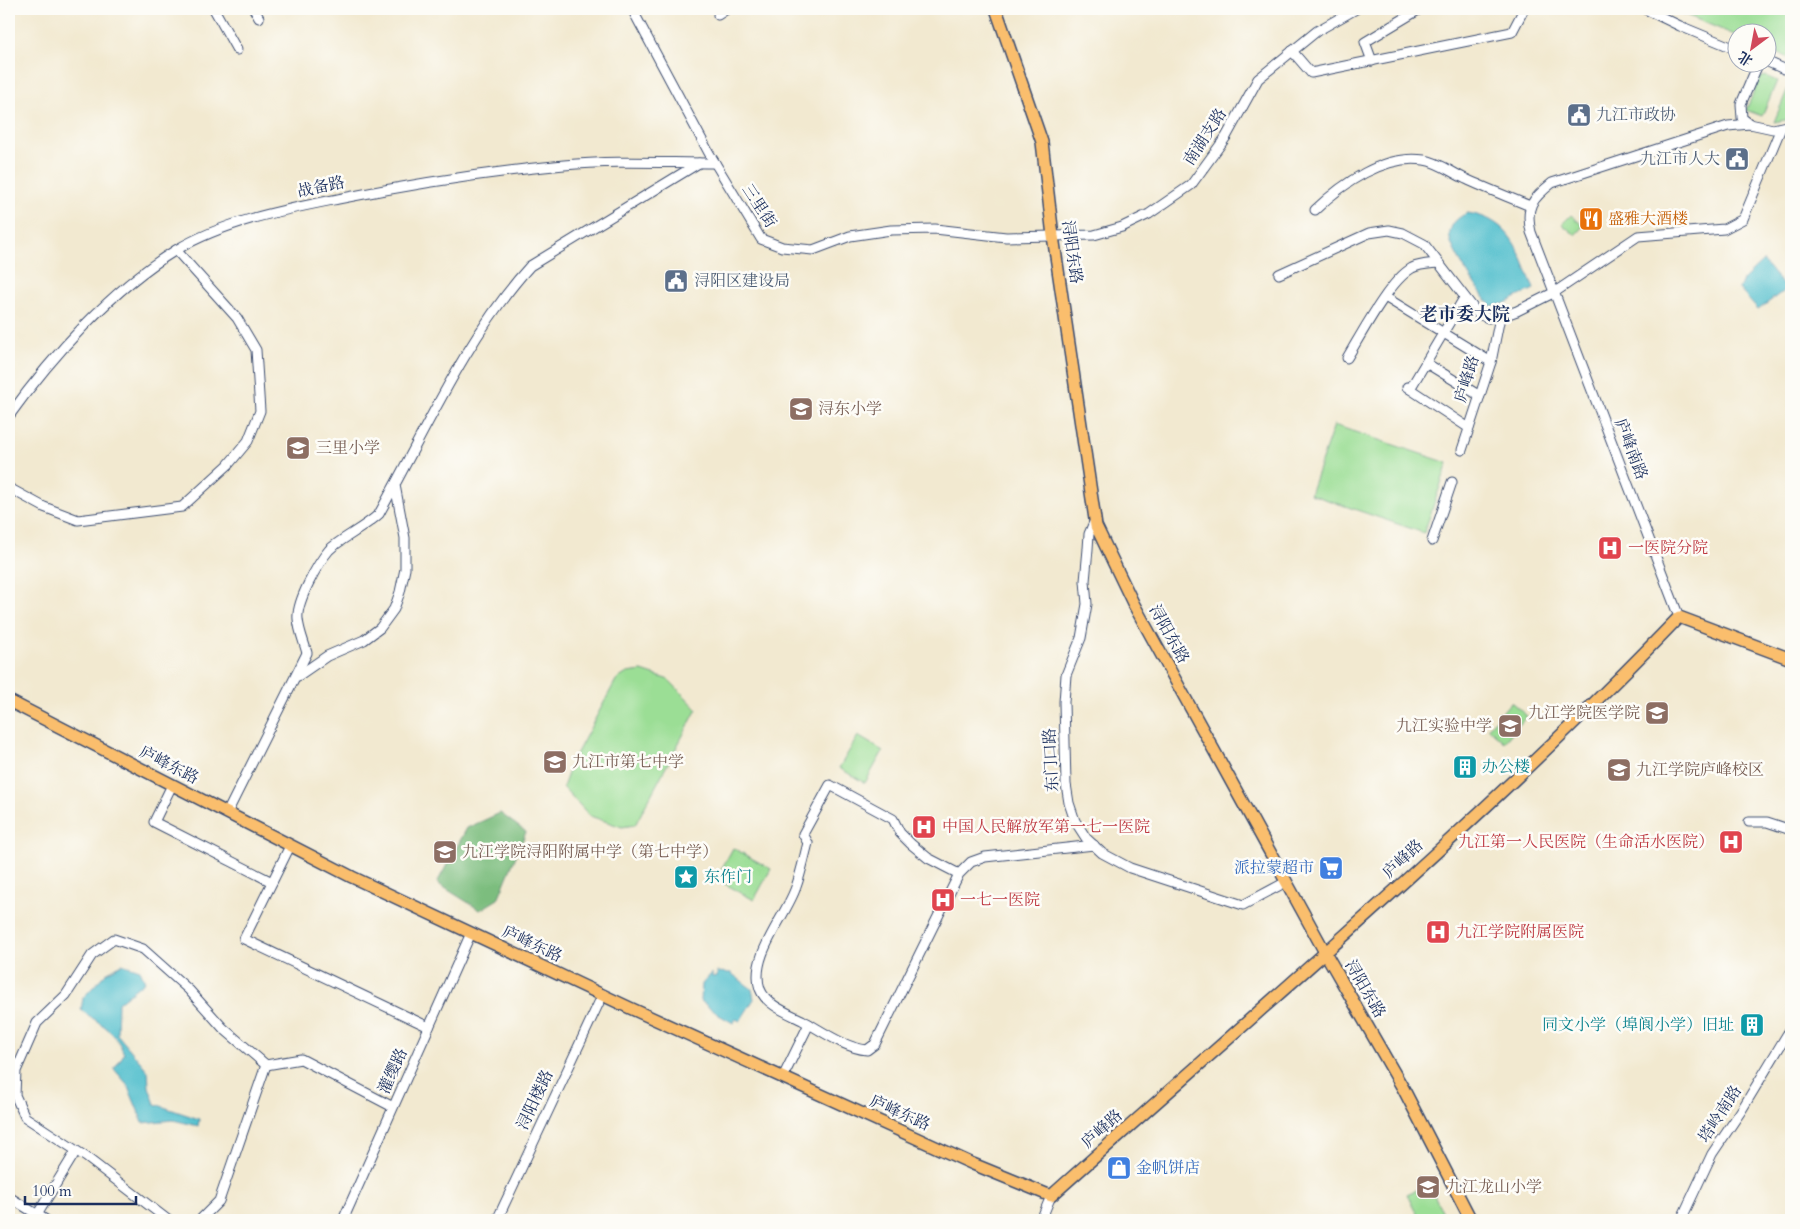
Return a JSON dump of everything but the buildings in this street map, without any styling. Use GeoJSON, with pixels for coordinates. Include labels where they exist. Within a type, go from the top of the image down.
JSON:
{"type":"FeatureCollection","features":[{"type":"Feature","properties":{"kind":"main road","name":"浔阳东路"},"geometry":{"type":"LineString","coordinates":[[996,9],[1042,142],[1053,236],[1096,520],[1133,603],[1326,954],[1404,1090],[1471,1220]]}},
{"type":"Feature","properties":{"kind":"main road"},"geometry":{"type":"LineString","coordinates":[[1679,617],[1791,659]]}},
{"type":"Feature","properties":{"kind":"main road","name":"庐峰路"},"geometry":{"type":"LineString","coordinates":[[1052,1196],[1205,1058],[1326,954],[1598,701],[1679,617]]}},
{"type":"Feature","properties":{"kind":"main road","name":"庐峰东路"},"geometry":{"type":"LineString","coordinates":[[9,701],[290,846],[471,933],[973,1164],[1052,1196]]}},
{"type":"Feature","properties":{"kind":"street"},"geometry":{"type":"LineString","coordinates":[[214,9],[237,50]]}},
{"type":"Feature","properties":{"kind":"street"},"geometry":{"type":"LineString","coordinates":[[254,9],[259,18]]}},
{"type":"Feature","properties":{"kind":"street","name":"三里街"},"geometry":{"type":"LineString","coordinates":[[632,9],[715,164],[761,239],[782,247],[813,250],[850,236],[891,230],[935,229],[1006,237],[1053,236]]}},
{"type":"Feature","properties":{"kind":"street"},"geometry":{"type":"LineString","coordinates":[[718,15],[727,9]]}},
{"type":"Feature","properties":{"kind":"street","name":"南湖支路"},"geometry":{"type":"LineString","coordinates":[[1053,236],[1094,235],[1122,227],[1149,214],[1191,185],[1226,137],[1258,79],[1317,31],[1356,9]]}},
{"type":"Feature","properties":{"kind":"street"},"geometry":{"type":"LineString","coordinates":[[1372,61],[1365,42],[1420,9]]}},
{"type":"Feature","properties":{"kind":"street"},"geometry":{"type":"LineString","coordinates":[[1292,51],[1311,73],[1512,32],[1524,9]]}},
{"type":"Feature","properties":{"kind":"street"},"geometry":{"type":"LineString","coordinates":[[1645,9],[1728,46]]}},
{"type":"Feature","properties":{"kind":"street"},"geometry":{"type":"LineString","coordinates":[[1778,66],[1791,72]]}},
{"type":"Feature","properties":{"kind":"street"},"geometry":{"type":"LineString","coordinates":[[1755,72],[1741,104],[1742,118],[1750,124],[1766,129],[1791,125]]}},
{"type":"Feature","properties":{"kind":"street"},"geometry":{"type":"LineString","coordinates":[[1316,210],[1335,191],[1359,175],[1393,163],[1409,160],[1424,160],[1436,164],[1464,179],[1530,206],[1538,194],[1552,183],[1728,126],[1750,124]]}},
{"type":"Feature","properties":{"kind":"street"},"geometry":{"type":"LineString","coordinates":[[1279,274],[1369,233],[1379,230],[1396,232],[1412,237],[1424,244],[1478,314],[1488,318],[1500,317],[1555,292],[1638,236],[1724,229],[1743,219],[1780,128]]}},
{"type":"Feature","properties":{"kind":"street"},"geometry":{"type":"LineString","coordinates":[[227,813],[307,653],[297,618],[302,598],[311,578],[330,550],[365,527],[379,514],[461,362],[517,280],[530,266],[699,163]]}},
{"type":"Feature","properties":{"kind":"street","name":"战备路"},"geometry":{"type":"LineString","coordinates":[[9,416],[50,365],[100,310],[149,269],[176,250],[226,226],[280,211],[390,189],[566,164],[715,164]]}},
{"type":"Feature","properties":{"kind":"street","name":"庐峰南路"},"geometry":{"type":"LineString","coordinates":[[1530,206],[1528,217],[1532,232],[1679,617]]}},
{"type":"Feature","properties":{"kind":"street"},"geometry":{"type":"LineString","coordinates":[[9,488],[44,507],[78,520],[182,507],[228,465],[248,441],[260,411],[256,350],[237,318],[176,250]]}},
{"type":"Feature","properties":{"kind":"street"},"geometry":{"type":"LineString","coordinates":[[1346,358],[1384,297],[1412,268],[1438,263]]}},
{"type":"Feature","properties":{"kind":"street"},"geometry":{"type":"LineString","coordinates":[[1384,297],[1491,362]]}},
{"type":"Feature","properties":{"kind":"street"},"geometry":{"type":"LineString","coordinates":[[1464,298],[1426,363],[1408,388],[1469,428]]}},
{"type":"Feature","properties":{"kind":"street","name":"庐峰路"},"geometry":{"type":"LineString","coordinates":[[1462,450],[1491,362],[1500,317]]}},
{"type":"Feature","properties":{"kind":"street"},"geometry":{"type":"LineString","coordinates":[[1426,363],[1480,396]]}},
{"type":"Feature","properties":{"kind":"street"},"geometry":{"type":"LineString","coordinates":[[1432,541],[1452,482]]}},
{"type":"Feature","properties":{"kind":"street"},"geometry":{"type":"LineString","coordinates":[[295,678],[327,656],[364,640],[380,628],[394,609],[405,568],[405,538],[395,485]]}},
{"type":"Feature","properties":{"kind":"street","name":"东门口路"},"geometry":{"type":"LineString","coordinates":[[1096,520],[1089,534],[1086,582],[1087,604],[1080,638],[1066,675],[1064,702],[1066,784],[1069,803],[1075,821],[1086,838],[1102,853],[1130,868],[1243,904],[1286,882]]}},
{"type":"Feature","properties":{"kind":"street"},"geometry":{"type":"LineString","coordinates":[[172,784],[154,822],[272,882]]}},
{"type":"Feature","properties":{"kind":"street"},"geometry":{"type":"LineString","coordinates":[[959,874],[928,858],[900,833],[893,819],[830,785],[803,834],[808,843],[796,888],[759,963],[760,989],[764,996],[772,1004],[809,1024],[858,1049],[867,1050],[875,1044],[959,874],[971,862],[985,857],[1094,845]]}},
{"type":"Feature","properties":{"kind":"street"},"geometry":{"type":"LineString","coordinates":[[1749,822],[1767,822],[1791,830]]}},
{"type":"Feature","properties":{"kind":"street"},"geometry":{"type":"LineString","coordinates":[[290,846],[244,939],[429,1027]]}},
{"type":"Feature","properties":{"kind":"street","name":"灌缨路"},"geometry":{"type":"LineString","coordinates":[[343,1220],[471,933]]}},
{"type":"Feature","properties":{"kind":"street"},"geometry":{"type":"LineString","coordinates":[[168,1220],[129,1188],[76,1150],[24,1117],[15,1095],[16,1071],[37,1023],[66,995],[92,955],[114,939],[143,949],[189,990],[223,1028],[266,1066]]}},
{"type":"Feature","properties":{"kind":"street","name":"浔阳楼路"},"geometry":{"type":"LineString","coordinates":[[497,1220],[603,994]]}},
{"type":"Feature","properties":{"kind":"street"},"geometry":{"type":"LineString","coordinates":[[783,1077],[809,1024]]}},
{"type":"Feature","properties":{"kind":"street","name":"塔岭南路"},"geometry":{"type":"LineString","coordinates":[[1681,1220],[1712,1154],[1741,1111],[1791,1028]]}},
{"type":"Feature","properties":{"kind":"street"},"geometry":{"type":"LineString","coordinates":[[266,1066],[301,1059],[393,1107]]}},
{"type":"Feature","properties":{"kind":"street"},"geometry":{"type":"LineString","coordinates":[[200,1220],[219,1201],[266,1066]]}},
{"type":"Feature","properties":{"kind":"street"},"geometry":{"type":"LineString","coordinates":[[37,1215],[76,1150]]}},
{"type":"Feature","properties":{"kind":"street"},"geometry":{"type":"LineString","coordinates":[[1041,1220],[1052,1196]]}},
{"type":"Feature","properties":{"kind":"street"},"geometry":{"type":"LineString","coordinates":[[9,1197],[46,1220]]}},
{"type":"Feature","properties":{"kind":"green space"},"geometry":{"type":"Polygon","coordinates":[[[1682,9],[1791,9],[1791,59],[1778,53],[1778,22],[1728,22],[1728,32],[1679,12],[1682,9]]]}},
{"type":"Feature","properties":{"kind":"green space"},"geometry":{"type":"Polygon","coordinates":[[[1765,76],[1777,81],[1762,116],[1746,110],[1760,78],[1765,76]]]}},
{"type":"Feature","properties":{"kind":"green space"},"geometry":{"type":"Polygon","coordinates":[[[1791,86],[1791,119],[1774,122],[1788,88],[1791,86]]]}},
{"type":"Feature","properties":{"kind":"green space"},"geometry":{"type":"Polygon","coordinates":[[[1571,215],[1583,226],[1575,235],[1562,224],[1571,215]]]}},
{"type":"Feature","properties":{"kind":"green space"},"geometry":{"type":"Polygon","coordinates":[[[1334,425],[1448,463],[1424,533],[1310,494],[1334,425]]]}},
{"type":"Feature","properties":{"kind":"green space"},"geometry":{"type":"Polygon","coordinates":[[[642,671],[669,680],[697,709],[635,825],[622,827],[590,816],[563,787],[572,762],[616,680],[627,673],[642,671]]]}},
{"type":"Feature","properties":{"kind":"green space"},"geometry":{"type":"Polygon","coordinates":[[[1511,702],[1527,716],[1504,742],[1488,728],[1511,702]]]}},
{"type":"Feature","properties":{"kind":"green space"},"geometry":{"type":"Polygon","coordinates":[[[858,736],[883,751],[865,783],[839,768],[858,736]]]}},
{"type":"Feature","properties":{"kind":"green space"},"geometry":{"type":"Polygon","coordinates":[[[500,813],[526,832],[498,899],[480,910],[437,883],[467,828],[500,813]]]}},
{"type":"Feature","properties":{"kind":"green space"},"geometry":{"type":"Polygon","coordinates":[[[733,848],[771,869],[754,900],[716,879],[733,848]]]}},
{"type":"Feature","properties":{"kind":"green space"},"geometry":{"type":"Polygon","coordinates":[[[1429,1184],[1446,1220],[1420,1220],[1407,1194],[1429,1184]]]}},
{"type":"Feature","properties":{"kind":"water"},"geometry":{"type":"Polygon","coordinates":[[[1468,213],[1483,217],[1504,230],[1524,262],[1534,289],[1503,304],[1491,306],[1462,264],[1450,239],[1450,230],[1454,223],[1468,213]]]}},
{"type":"Feature","properties":{"kind":"water"},"geometry":{"type":"Polygon","coordinates":[[[1763,261],[1786,289],[1758,310],[1739,289],[1743,280],[1763,261]]]}},
{"type":"Feature","properties":{"kind":"water"},"geometry":{"type":"Polygon","coordinates":[[[122,964],[140,970],[145,981],[118,1003],[117,1034],[148,1071],[149,1087],[155,1104],[199,1119],[198,1126],[173,1120],[143,1123],[127,1084],[114,1069],[124,1054],[120,1046],[107,1028],[81,1010],[83,998],[106,973],[122,964]]]}},
{"type":"Feature","properties":{"kind":"water"},"geometry":{"type":"Polygon","coordinates":[[[717,972],[731,973],[752,989],[754,999],[740,1021],[736,1019],[733,1023],[701,1001],[702,984],[712,973],[712,977],[717,976],[717,972]]]}},
{"type":"Feature","properties":{"kind":"place","name":"九江市政协"},"geometry":{"type":"Point","coordinates":[1579,115]}},
{"type":"Feature","properties":{"kind":"place","name":"九江市人大"},"geometry":{"type":"Point","coordinates":[1737,159]}},
{"type":"Feature","properties":{"kind":"place","name":"盛雅大酒楼"},"geometry":{"type":"Point","coordinates":[1591,219]}},
{"type":"Feature","properties":{"kind":"place","name":"浔阳区建设局"},"geometry":{"type":"Point","coordinates":[676,281]}},
{"type":"Feature","properties":{"kind":"place","name":"浔东小学"},"geometry":{"type":"Point","coordinates":[801,409]}},
{"type":"Feature","properties":{"kind":"place","name":"三里小学"},"geometry":{"type":"Point","coordinates":[298,448]}},
{"type":"Feature","properties":{"kind":"place","name":"一医院分院"},"geometry":{"type":"Point","coordinates":[1610,548]}},
{"type":"Feature","properties":{"kind":"place","name":"九江学院医学院"},"geometry":{"type":"Point","coordinates":[1657,713]}},
{"type":"Feature","properties":{"kind":"place","name":"九江实验中学"},"geometry":{"type":"Point","coordinates":[1510,726]}},
{"type":"Feature","properties":{"kind":"place","name":"九江市第七中学"},"geometry":{"type":"Point","coordinates":[555,762]}},
{"type":"Feature","properties":{"kind":"place","name":"办公楼"},"geometry":{"type":"Point","coordinates":[1465,767]}},
{"type":"Feature","properties":{"kind":"place","name":"九江学院庐峰校区"},"geometry":{"type":"Point","coordinates":[1619,770]}},
{"type":"Feature","properties":{"kind":"place","name":"中国人民解放军第一七一医院"},"geometry":{"type":"Point","coordinates":[924,827]}},
{"type":"Feature","properties":{"kind":"place","name":"九江第一人民医院（生命活水医院）"},"geometry":{"type":"Point","coordinates":[1731,842]}},
{"type":"Feature","properties":{"kind":"place","name":"九江学院浔阳附属中学（第七中学）"},"geometry":{"type":"Point","coordinates":[445,852]}},
{"type":"Feature","properties":{"kind":"place","name":"派拉蒙超市"},"geometry":{"type":"Point","coordinates":[1331,868]}},
{"type":"Feature","properties":{"kind":"place","name":"东作门"},"geometry":{"type":"Point","coordinates":[686,877]}},
{"type":"Feature","properties":{"kind":"place","name":"一七一医院"},"geometry":{"type":"Point","coordinates":[943,900]}},
{"type":"Feature","properties":{"kind":"place","name":"九江学院附属医院"},"geometry":{"type":"Point","coordinates":[1438,932]}},
{"type":"Feature","properties":{"kind":"place","name":"同文小学（埠阆小学）旧址"},"geometry":{"type":"Point","coordinates":[1752,1025]}},
{"type":"Feature","properties":{"kind":"place","name":"金帆饼店"},"geometry":{"type":"Point","coordinates":[1119,1168]}},
{"type":"Feature","properties":{"kind":"place","name":"九江龙山小学"},"geometry":{"type":"Point","coordinates":[1428,1187]}},
{"type":"Feature","properties":{"kind":"district","name":"老市委大院"},"geometry":{"type":"Point","coordinates":[1465,314]}}]}
